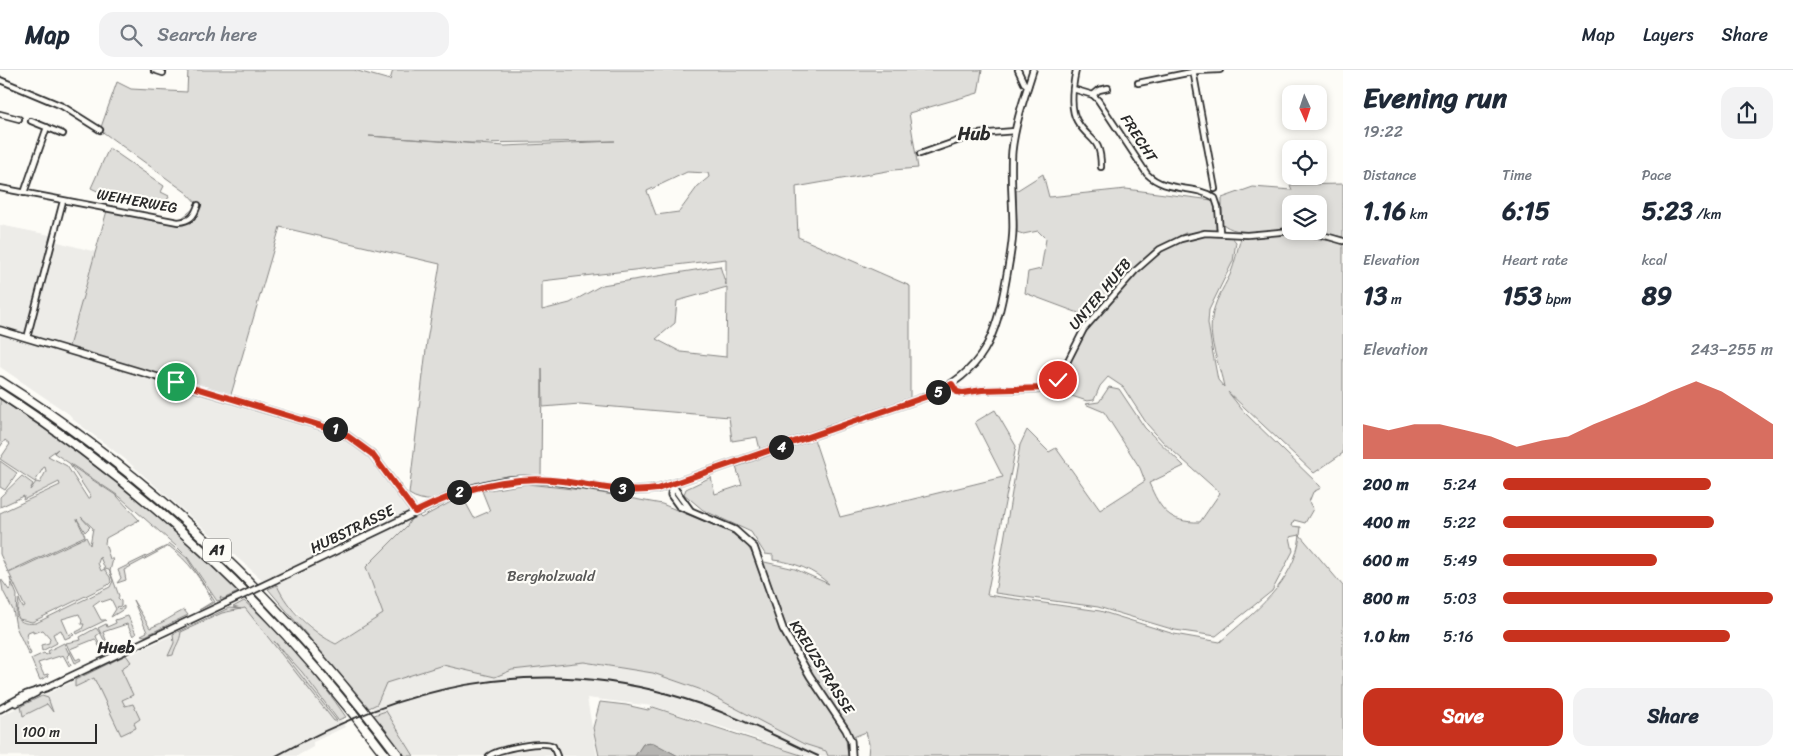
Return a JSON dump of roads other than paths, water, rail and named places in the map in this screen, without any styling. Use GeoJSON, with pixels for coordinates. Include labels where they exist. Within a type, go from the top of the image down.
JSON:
{"type":"FeatureCollection","features":[{"type":"Feature","properties":{"kind":"highway","name":"A1"},"geometry":{"type":"LineString","coordinates":[[0,382],[105,454],[208,541],[270,602],[310,645],[399,756]]}},
{"type":"Feature","properties":{"kind":"highway","name":"A1"},"geometry":{"type":"LineString","coordinates":[[0,393],[110,470],[207,553],[296,644],[386,756]]}},
{"type":"Feature","properties":{"kind":"street"},"geometry":{"type":"LineString","coordinates":[[154,70],[162,73]]}},
{"type":"Feature","properties":{"kind":"street"},"geometry":{"type":"LineString","coordinates":[[1018,70],[1024,83],[1028,86]]}},
{"type":"Feature","properties":{"kind":"street"},"geometry":{"type":"LineString","coordinates":[[415,512],[470,488],[510,480],[541,479],[636,490],[648,490],[672,485],[928,396],[952,384],[981,357],[994,333],[999,317],[1013,229],[1011,169],[1015,131],[1033,70]]}},
{"type":"Feature","properties":{"kind":"street"},"geometry":{"type":"LineString","coordinates":[[1076,70],[1073,89],[1074,115],[1078,123],[1100,149],[1101,167]]}},
{"type":"Feature","properties":{"kind":"street"},"geometry":{"type":"LineString","coordinates":[[1138,83],[1193,71],[1220,70]]}},
{"type":"Feature","properties":{"kind":"street"},"geometry":{"type":"LineString","coordinates":[[1193,71],[1216,189]]}},
{"type":"Feature","properties":{"kind":"street"},"geometry":{"type":"LineString","coordinates":[[0,80],[62,106],[100,130]]}},
{"type":"Feature","properties":{"kind":"street"},"geometry":{"type":"LineString","coordinates":[[1073,89],[1093,95],[1098,90],[1108,88]]}},
{"type":"Feature","properties":{"kind":"street","name":"FRECHT"},"geometry":{"type":"LineString","coordinates":[[1093,95],[1102,105],[1152,178],[1166,185],[1202,192],[1215,198],[1218,207],[1220,232]]}},
{"type":"Feature","properties":{"kind":"street"},"geometry":{"type":"LineString","coordinates":[[0,114],[19,119]]}},
{"type":"Feature","properties":{"kind":"street"},"geometry":{"type":"LineString","coordinates":[[30,121],[63,134]]}},
{"type":"Feature","properties":{"kind":"street"},"geometry":{"type":"LineString","coordinates":[[24,193],[48,128]]}},
{"type":"Feature","properties":{"kind":"street"},"geometry":{"type":"LineString","coordinates":[[920,154],[977,134],[1015,131]]}},
{"type":"Feature","properties":{"kind":"street","name":"WEIHERWEG"},"geometry":{"type":"LineString","coordinates":[[0,188],[178,222],[187,221],[194,216],[198,205]]}},
{"type":"Feature","properties":{"kind":"street"},"geometry":{"type":"LineString","coordinates":[[27,338],[63,201]]}},
{"type":"Feature","properties":{"kind":"street","name":"UNTER HUEB"},"geometry":{"type":"LineString","coordinates":[[952,384],[957,392],[963,393],[982,390],[1023,390],[1053,386],[1058,380],[1084,329],[1150,256],[1181,239],[1220,232],[1247,235],[1282,232]]}},
{"type":"Feature","properties":{"kind":"street","name":"UNTER HUEB"},"geometry":{"type":"LineString","coordinates":[[1327,236],[1343,241]]}},
{"type":"Feature","properties":{"kind":"street","name":"HUBSTRASSE"},"geometry":{"type":"LineString","coordinates":[[0,330],[342,432],[372,454],[415,512],[40,690],[29,698],[0,709]]}},
{"type":"Feature","properties":{"kind":"street","name":"KREUZSTRASSE"},"geometry":{"type":"LineString","coordinates":[[672,485],[691,511],[735,530],[754,547],[781,624],[810,676],[846,730],[851,741],[852,756]]}},
{"type":"Feature","properties":{"kind":"street"},"geometry":{"type":"LineString","coordinates":[[489,756],[497,752],[544,743],[553,746],[557,756]]}},
{"type":"Feature","properties":{"kind":"railway"},"geometry":{"type":"LineString","coordinates":[[276,756],[323,732],[370,712],[418,696],[466,685],[515,679],[565,678],[616,683],[668,694],[706,706],[818,756]]}},
{"type":"Feature","properties":{"kind":"district","name":"Hub"},"geometry":{"type":"Point","coordinates":[974,134]}},
{"type":"Feature","properties":{"kind":"district","name":"Hueb"},"geometry":{"type":"Point","coordinates":[116,647]}},
{"type":"Feature","properties":{"kind":"park label","name":"Bergholzwald"},"geometry":{"type":"Point","coordinates":[551,576]}}]}
